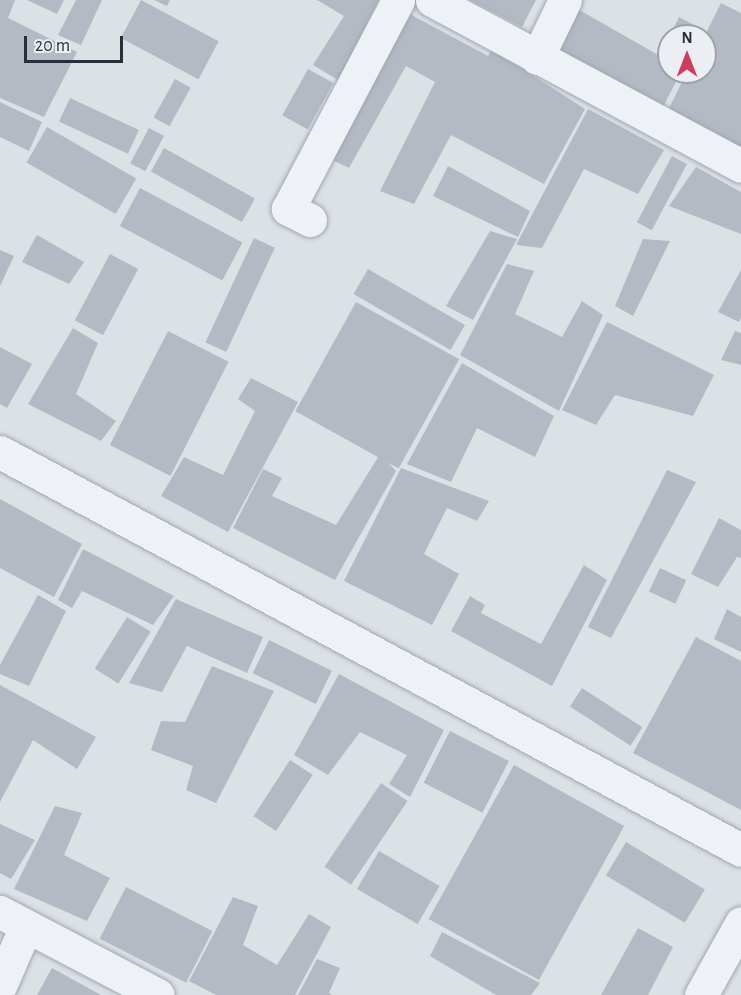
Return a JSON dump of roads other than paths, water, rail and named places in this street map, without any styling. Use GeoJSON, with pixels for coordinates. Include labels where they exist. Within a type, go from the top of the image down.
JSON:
{"type":"FeatureCollection","features":[{"type":"Feature","properties":{"kind":"street"},"geometry":{"type":"LineString","coordinates":[[310,220],[288,208],[398,0]]}},
{"type":"Feature","properties":{"kind":"street"},"geometry":{"type":"LineString","coordinates":[[432,0],[741,166]]}},
{"type":"Feature","properties":{"kind":"street"},"geometry":{"type":"LineString","coordinates":[[537,58],[566,0]]}},
{"type":"Feature","properties":{"kind":"street"},"geometry":{"type":"LineString","coordinates":[[0,452],[741,850]]}},
{"type":"Feature","properties":{"kind":"street"},"geometry":{"type":"LineString","coordinates":[[0,986],[13,919],[158,995]]}},
{"type":"Feature","properties":{"kind":"street"},"geometry":{"type":"LineString","coordinates":[[701,995],[741,923]]}}]}
